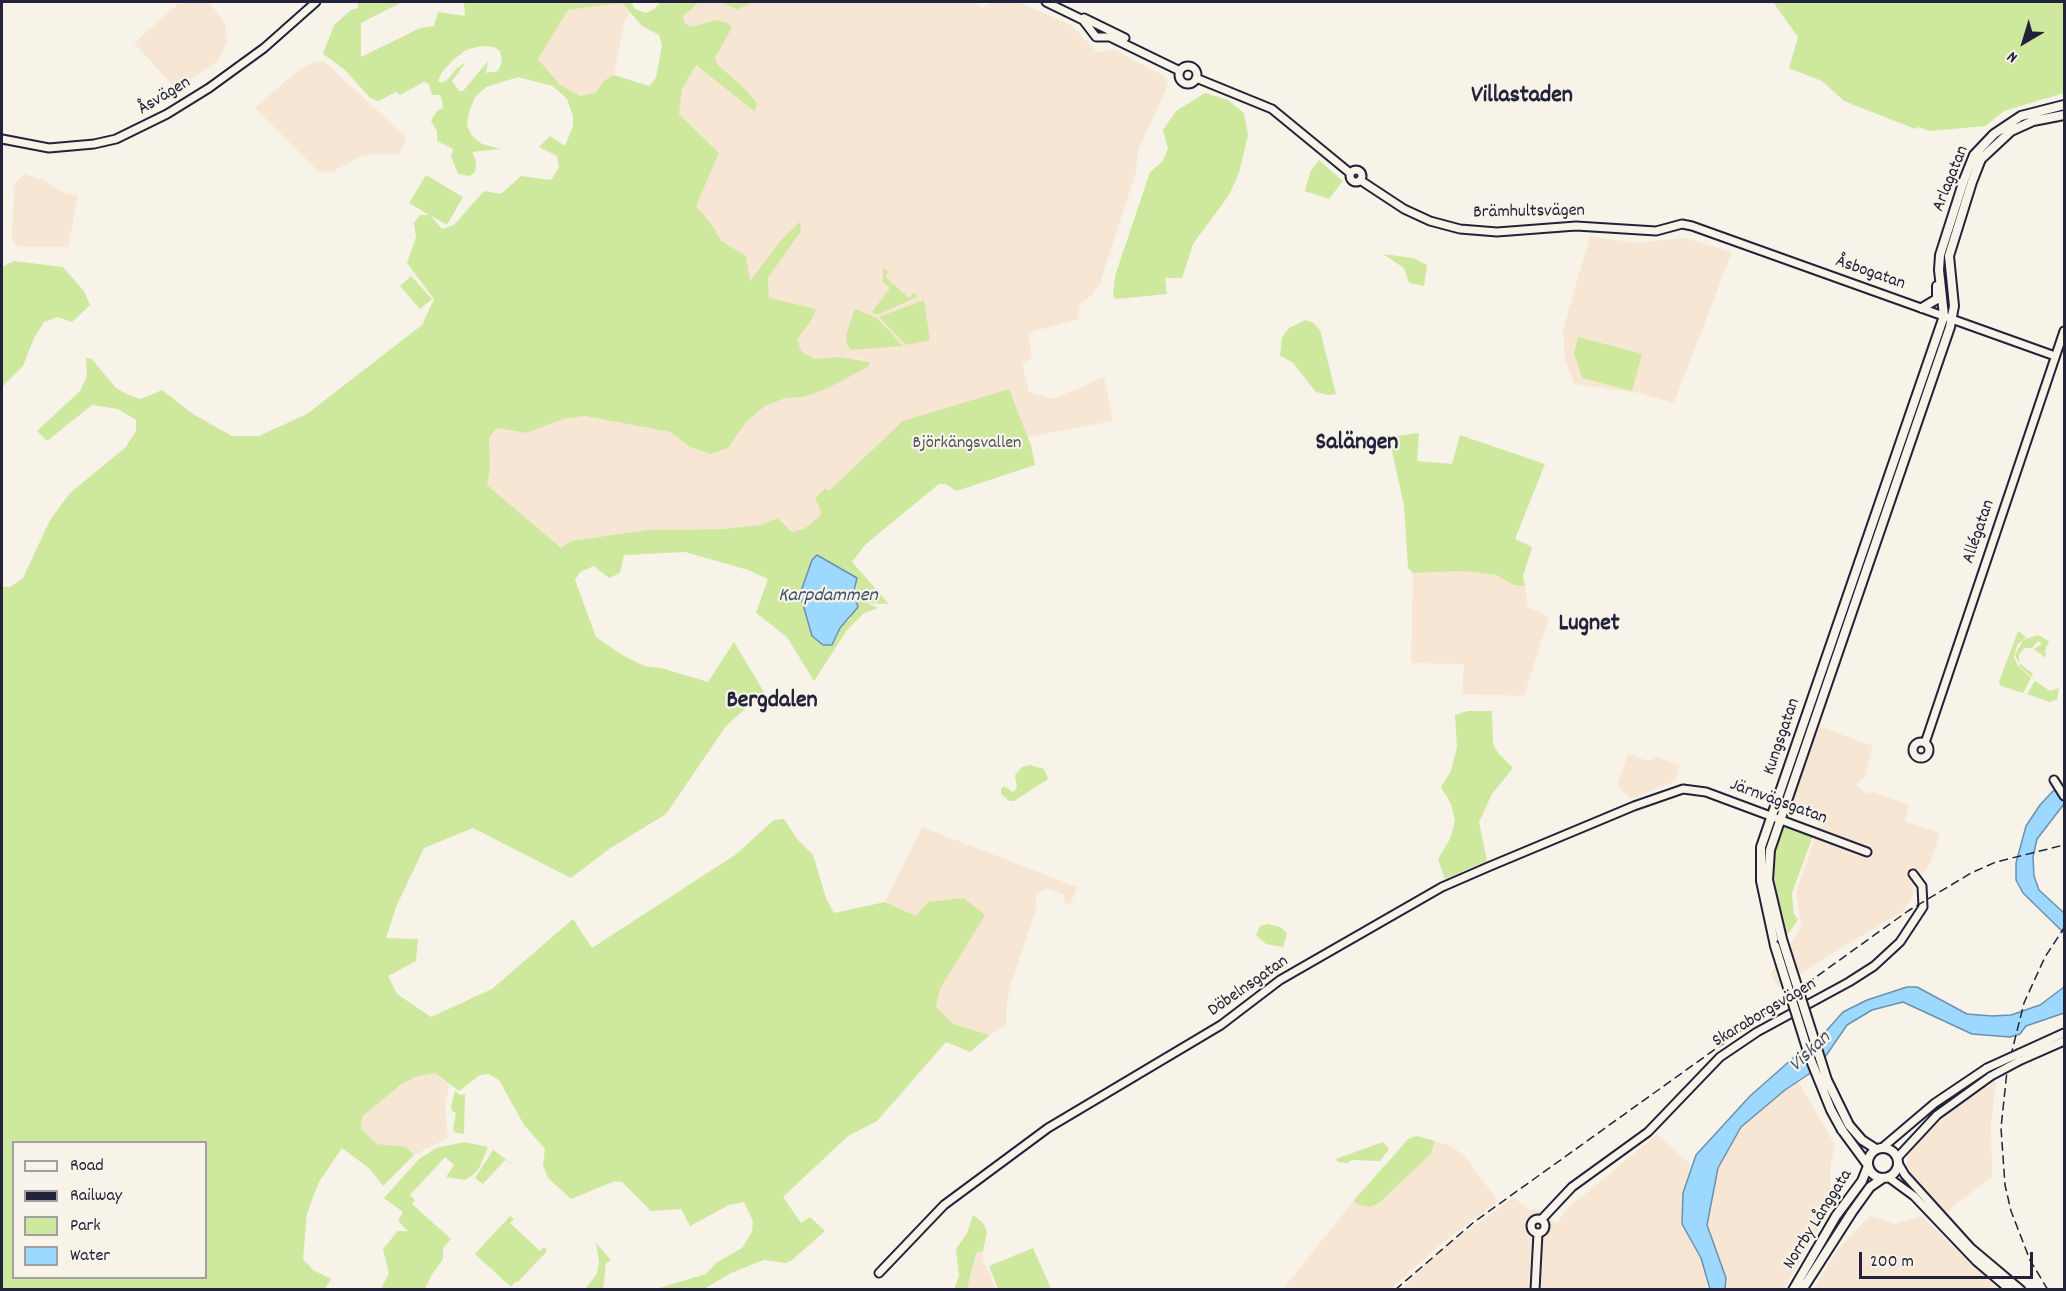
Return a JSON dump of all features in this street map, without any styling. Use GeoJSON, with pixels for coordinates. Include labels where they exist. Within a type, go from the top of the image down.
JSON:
{"type":"FeatureCollection","features":[{"type":"Feature","properties":{"kind":"main road","name":"Arlagatan"},"geometry":{"type":"LineString","coordinates":[[1948,318],[1940,273],[1944,242],[1974,155],[1994,134],[2017,118],[2064,105]]}},
{"type":"Feature","properties":{"kind":"main road","name":"Arlagatan"},"geometry":{"type":"LineString","coordinates":[[1948,318],[1954,306],[1949,256],[1981,159],[2011,131],[2043,119],[2064,117]]}},
{"type":"Feature","properties":{"kind":"main road"},"geometry":{"type":"LineString","coordinates":[[1922,308],[1937,299],[1940,273]]}},
{"type":"Feature","properties":{"kind":"main road","name":"Kungsgatan"},"geometry":{"type":"LineString","coordinates":[[1879,1148],[1862,1140],[1846,1128],[1827,1080],[1771,900],[1768,864],[1777,817],[1948,318]]}},
{"type":"Feature","properties":{"kind":"main road","name":"Kungsgatan"},"geometry":{"type":"LineString","coordinates":[[1777,817],[1761,847],[1760,866],[1775,946],[1810,1058],[1831,1110],[1846,1128],[1868,1165]]}},
{"type":"Feature","properties":{"kind":"main road"},"geometry":{"type":"LineString","coordinates":[[1879,1148],[1890,1150],[1897,1160],[1895,1171],[1885,1177],[1873,1174],[1868,1165],[1870,1154],[1879,1148]]}},
{"type":"Feature","properties":{"kind":"main road","name":"Norrby Långgata"},"geometry":{"type":"LineString","coordinates":[[1793,1290],[1844,1206],[1862,1181],[1868,1165]]}},
{"type":"Feature","properties":{"kind":"main road","name":"Norrby Långgata"},"geometry":{"type":"LineString","coordinates":[[1802,1290],[1870,1187],[1885,1177]]}},
{"type":"Feature","properties":{"kind":"street","name":"Åsvägen"},"geometry":{"type":"LineString","coordinates":[[2,139],[33,146],[60,147],[107,142],[129,134],[167,114],[238,68],[316,2]]}},
{"type":"Feature","properties":{"kind":"street","name":"Brämhultsvägen"},"geometry":{"type":"LineString","coordinates":[[1046,2],[1134,43],[1138,49]]}},
{"type":"Feature","properties":{"kind":"street","name":"Brämhultsvägen"},"geometry":{"type":"LineString","coordinates":[[1074,15],[1089,25],[1096,37],[1110,37],[1180,71]]}},
{"type":"Feature","properties":{"kind":"street","name":"Brämhultsvägen"},"geometry":{"type":"LineString","coordinates":[[1185,66],[1191,67],[1196,70],[1196,78],[1192,83],[1184,84],[1179,77],[1180,71],[1185,66]]}},
{"type":"Feature","properties":{"kind":"street","name":"Brämhultsvägen"},"geometry":{"type":"LineString","coordinates":[[1196,78],[1272,109],[1350,173],[1352,181],[1360,180],[1404,209],[1430,221],[1460,229],[1505,231],[1576,226],[1656,231],[1674,226]]}},
{"type":"Feature","properties":{"kind":"street","name":"Åsbogatan"},"geometry":{"type":"LineString","coordinates":[[1674,226],[1692,226],[2055,356]]}},
{"type":"Feature","properties":{"kind":"street","name":"Allégatan"},"geometry":{"type":"LineString","coordinates":[[1924,743],[2064,331]]}},
{"type":"Feature","properties":{"kind":"street"},"geometry":{"type":"LineString","coordinates":[[2057,785],[2064,796]]}},
{"type":"Feature","properties":{"kind":"street","name":"Järnvägsgatan"},"geometry":{"type":"LineString","coordinates":[[1676,792],[1683,789],[1706,792],[1867,852]]}},
{"type":"Feature","properties":{"kind":"street","name":"Döbelnsgatan"},"geometry":{"type":"LineString","coordinates":[[879,1273],[925,1223],[968,1185],[1048,1128],[1221,1025],[1280,980],[1442,887],[1634,806],[1676,792]]}},
{"type":"Feature","properties":{"kind":"street","name":"Skaraborgsvägen"},"geometry":{"type":"LineString","coordinates":[[1535,1290],[1538,1233],[1545,1228],[1541,1220],[1572,1187],[1648,1132],[1720,1057],[1757,1032],[1849,982],[1874,966],[1900,942],[1923,907],[1922,886],[1913,874]]}},
{"type":"Feature","properties":{"kind":"street"},"geometry":{"type":"LineString","coordinates":[[2021,1290],[1971,1248],[1905,1175],[1897,1160],[1937,1115],[2020,1056],[2064,1033]]}},
{"type":"Feature","properties":{"kind":"street"},"geometry":{"type":"LineString","coordinates":[[1879,1148],[1935,1103],[1987,1068],[2064,1041]]}},
{"type":"Feature","properties":{"kind":"street"},"geometry":{"type":"LineString","coordinates":[[1885,1177],[1914,1196],[1976,1261],[2010,1290]]}},
{"type":"Feature","properties":{"kind":"shaded area"},"geometry":{"type":"Polygon","coordinates":[[[180,2],[209,2],[225,24],[227,42],[218,61],[176,89],[134,43],[180,2]]]}},
{"type":"Feature","properties":{"kind":"shaded area"},"geometry":{"type":"Polygon","coordinates":[[[753,2],[975,2],[983,8],[989,2],[1019,2],[1071,25],[1097,52],[1115,50],[1164,76],[1168,85],[1138,150],[1136,172],[1100,283],[1091,296],[1080,304],[1078,319],[1028,333],[1032,359],[1022,363],[1029,392],[1053,399],[1104,377],[1113,421],[1028,437],[1009,390],[828,491],[824,488],[815,498],[821,512],[819,517],[804,529],[792,532],[778,518],[760,525],[724,529],[647,530],[571,541],[561,548],[486,485],[490,467],[489,437],[497,428],[526,433],[563,419],[585,416],[670,432],[690,447],[728,448],[746,422],[765,406],[785,398],[804,397],[868,367],[861,359],[815,359],[802,352],[797,340],[812,319],[816,309],[769,299],[768,278],[800,231],[781,240],[750,282],[746,256],[721,241],[713,226],[696,206],[719,153],[679,114],[682,89],[696,65],[755,112],[743,87],[717,64],[715,58],[732,28],[716,20],[690,27],[684,22],[683,15],[698,3],[723,3],[737,10],[753,2]]]}},
{"type":"Feature","properties":{"kind":"shaded area"},"geometry":{"type":"Polygon","coordinates":[[[622,3],[629,13],[624,23],[614,75],[605,80],[595,93],[580,96],[560,85],[538,59],[568,10],[622,3]]]}},
{"type":"Feature","properties":{"kind":"shaded area"},"geometry":{"type":"Polygon","coordinates":[[[324,61],[405,136],[405,143],[398,155],[374,154],[357,158],[332,172],[318,171],[255,108],[298,70],[315,62],[324,61]]]}},
{"type":"Feature","properties":{"kind":"shaded area"},"geometry":{"type":"Polygon","coordinates":[[[24,174],[41,179],[62,192],[78,196],[68,247],[24,247],[16,245],[12,239],[14,184],[24,174]]]}},
{"type":"Feature","properties":{"kind":"shaded area"},"geometry":{"type":"Polygon","coordinates":[[[1590,236],[1636,243],[1684,238],[1732,252],[1674,403],[1638,393],[1574,384],[1565,359],[1563,330],[1590,236]]]}},
{"type":"Feature","properties":{"kind":"shaded area"},"geometry":{"type":"Polygon","coordinates":[[[1464,571],[1497,575],[1514,585],[1525,586],[1528,607],[1549,617],[1524,696],[1462,694],[1464,664],[1411,663],[1413,573],[1464,571]]]}},
{"type":"Feature","properties":{"kind":"shaded area"},"geometry":{"type":"Polygon","coordinates":[[[1819,726],[1873,746],[1865,777],[1858,785],[1861,790],[1866,794],[1874,792],[1909,805],[1905,821],[1940,833],[1929,866],[1913,886],[1913,895],[1904,910],[1778,987],[1770,975],[1801,928],[1796,892],[1821,821],[1788,809],[1819,726]]]}},
{"type":"Feature","properties":{"kind":"shaded area"},"geometry":{"type":"Polygon","coordinates":[[[1628,754],[1648,761],[1657,757],[1680,765],[1675,781],[1632,799],[1617,786],[1628,754]]]}},
{"type":"Feature","properties":{"kind":"shaded area"},"geometry":{"type":"Polygon","coordinates":[[[922,827],[1077,887],[1070,906],[1063,901],[1065,895],[1050,889],[1045,889],[1036,895],[1037,906],[1011,984],[1006,1007],[1006,1025],[990,1035],[953,1024],[936,1007],[940,989],[984,915],[916,916],[885,902],[922,827]]]}},
{"type":"Feature","properties":{"kind":"shaded area"},"geometry":{"type":"Polygon","coordinates":[[[435,1073],[449,1085],[445,1106],[448,1138],[414,1155],[406,1147],[377,1144],[361,1129],[362,1117],[400,1085],[415,1077],[435,1073]]]}},
{"type":"Feature","properties":{"kind":"shaded area"},"geometry":{"type":"Polygon","coordinates":[[[1996,1081],[1991,1124],[1992,1176],[1944,1214],[1906,1167],[1909,1154],[1928,1132],[1958,1106],[1996,1081]]]}},
{"type":"Feature","properties":{"kind":"shaded area"},"geometry":{"type":"Polygon","coordinates":[[[1799,1082],[1835,1145],[1830,1167],[1830,1200],[1826,1215],[1784,1289],[1725,1289],[1726,1278],[1707,1225],[1718,1168],[1741,1127],[1785,1090],[1799,1082]]]}},
{"type":"Feature","properties":{"kind":"shaded area"},"geometry":{"type":"Polygon","coordinates":[[[1657,1134],[1691,1165],[1683,1193],[1682,1224],[1701,1258],[1710,1289],[1400,1290],[1442,1249],[1514,1197],[1528,1210],[1539,1209],[1556,1224],[1568,1208],[1657,1134]]]}},
{"type":"Feature","properties":{"kind":"shaded area"},"geometry":{"type":"Polygon","coordinates":[[[1435,1141],[1449,1145],[1464,1155],[1498,1201],[1441,1244],[1391,1289],[1282,1290],[1354,1200],[1356,1204],[1379,1203],[1431,1154],[1435,1141]]]}},
{"type":"Feature","properties":{"kind":"shaded area"},"geometry":{"type":"Polygon","coordinates":[[[1870,1216],[1895,1224],[1921,1216],[1999,1289],[1813,1289],[1838,1249],[1870,1216]]]}},
{"type":"Feature","properties":{"kind":"shaded area"},"geometry":{"type":"Polygon","coordinates":[[[983,1251],[983,1259],[996,1289],[967,1290],[976,1253],[983,1251]]]}},
{"type":"Feature","properties":{"kind":"green space","name":"Björkängsvallen"},"geometry":{"type":"Polygon","coordinates":[[[358,2],[402,2],[361,23],[361,57],[420,28],[434,26],[438,12],[465,16],[464,2],[631,2],[635,9],[646,13],[661,2],[753,2],[737,10],[723,3],[698,3],[683,16],[684,22],[690,27],[716,20],[728,23],[732,28],[715,58],[717,64],[757,103],[755,112],[696,65],[682,89],[679,114],[719,153],[696,206],[713,226],[721,241],[746,256],[750,281],[781,240],[800,222],[801,231],[768,278],[769,298],[816,309],[812,319],[797,340],[802,352],[815,359],[839,357],[870,362],[868,367],[828,388],[804,397],[785,398],[765,406],[746,422],[728,448],[711,454],[690,447],[670,432],[585,416],[563,419],[526,433],[497,428],[489,438],[490,467],[487,485],[561,548],[571,541],[647,530],[724,529],[760,525],[778,518],[792,532],[804,529],[819,517],[821,512],[815,498],[825,488],[829,491],[903,421],[1009,389],[1031,445],[1035,465],[956,491],[946,484],[939,484],[866,544],[852,562],[889,604],[867,603],[878,608],[864,613],[847,630],[814,681],[787,637],[756,613],[768,579],[748,570],[685,552],[624,555],[620,573],[609,578],[594,566],[580,572],[575,580],[596,637],[622,655],[644,666],[661,668],[708,682],[734,642],[764,692],[726,726],[666,814],[609,849],[571,878],[473,828],[424,848],[396,907],[386,938],[418,939],[416,961],[388,976],[397,994],[431,1017],[492,989],[573,919],[592,948],[735,855],[774,820],[784,819],[797,839],[813,855],[826,898],[834,913],[885,902],[916,916],[928,902],[964,898],[985,915],[940,989],[936,1007],[953,1024],[990,1035],[970,1052],[946,1042],[877,1121],[848,1136],[783,1197],[801,1223],[810,1217],[825,1231],[786,1263],[764,1260],[731,1273],[704,1289],[656,1289],[706,1274],[716,1263],[742,1248],[752,1232],[753,1221],[744,1202],[729,1205],[690,1226],[681,1209],[651,1211],[622,1182],[615,1181],[571,1199],[548,1178],[543,1165],[545,1149],[524,1125],[499,1080],[488,1074],[480,1075],[459,1091],[435,1073],[415,1077],[400,1085],[362,1117],[361,1129],[377,1144],[406,1147],[414,1155],[383,1186],[370,1169],[342,1148],[319,1182],[307,1213],[303,1259],[313,1270],[331,1279],[325,1289],[2,1289],[2,587],[10,587],[23,578],[50,520],[70,493],[125,448],[136,431],[136,420],[118,409],[92,405],[47,441],[37,431],[80,391],[87,376],[86,358],[92,359],[115,387],[128,395],[141,399],[162,390],[193,414],[232,436],[259,436],[307,414],[422,325],[434,299],[407,263],[416,237],[414,223],[420,215],[429,215],[409,203],[426,175],[463,197],[447,225],[430,215],[442,229],[454,225],[484,191],[501,194],[521,176],[551,180],[559,168],[557,156],[539,147],[550,136],[565,146],[573,126],[573,116],[567,99],[553,86],[518,77],[486,87],[475,97],[467,126],[472,136],[482,144],[501,149],[472,152],[476,161],[475,172],[470,176],[458,174],[451,156],[453,149],[437,141],[437,131],[431,121],[437,111],[443,108],[442,100],[440,95],[432,95],[429,84],[424,82],[400,95],[396,92],[378,101],[370,98],[344,69],[323,54],[334,25],[351,10],[358,8],[358,2]],[[622,3],[568,10],[538,59],[560,85],[580,96],[595,93],[605,80],[614,75],[649,86],[656,78],[662,45],[659,35],[642,26],[622,3]],[[481,46],[466,50],[453,60],[442,72],[438,81],[442,83],[448,79],[457,68],[466,62],[452,81],[459,91],[463,91],[488,61],[486,73],[498,71],[502,62],[500,51],[494,47],[481,46]],[[812,560],[800,594],[812,636],[823,645],[837,637],[840,628],[850,619],[857,578],[812,560]]]}},
{"type":"Feature","properties":{"kind":"green space"},"geometry":{"type":"Polygon","coordinates":[[[1773,2],[2064,2],[2064,93],[2004,111],[1985,126],[1930,131],[1918,127],[1915,129],[1844,101],[1822,81],[1789,68],[1798,37],[1773,2]]]}},
{"type":"Feature","properties":{"kind":"green space"},"geometry":{"type":"Polygon","coordinates":[[[1205,93],[1228,100],[1244,113],[1248,135],[1239,173],[1229,195],[1193,244],[1182,278],[1165,278],[1167,294],[1116,299],[1113,296],[1115,276],[1150,172],[1162,162],[1168,149],[1163,130],[1176,111],[1205,93]]]}},
{"type":"Feature","properties":{"kind":"green space"},"geometry":{"type":"Polygon","coordinates":[[[1319,160],[1343,181],[1329,199],[1305,191],[1310,172],[1319,160]]]}},
{"type":"Feature","properties":{"kind":"green space"},"geometry":{"type":"Polygon","coordinates":[[[1383,254],[1413,258],[1427,265],[1424,286],[1409,283],[1404,268],[1383,254]]]}},
{"type":"Feature","properties":{"kind":"green space"},"geometry":{"type":"Polygon","coordinates":[[[14,261],[63,267],[84,291],[90,305],[72,322],[58,317],[44,322],[34,338],[23,366],[2,387],[2,267],[14,261]]]}},
{"type":"Feature","properties":{"kind":"green space"},"geometry":{"type":"Polygon","coordinates":[[[883,268],[889,272],[885,277],[909,298],[914,293],[917,297],[877,315],[872,312],[890,288],[883,282],[883,268]]]}},
{"type":"Feature","properties":{"kind":"green space"},"geometry":{"type":"Polygon","coordinates":[[[411,276],[432,299],[420,309],[400,286],[411,276]]]}},
{"type":"Feature","properties":{"kind":"green space"},"geometry":{"type":"Polygon","coordinates":[[[924,300],[930,340],[906,345],[879,317],[924,300]]]}},
{"type":"Feature","properties":{"kind":"green space"},"geometry":{"type":"Polygon","coordinates":[[[855,309],[877,318],[903,346],[851,350],[847,345],[846,335],[855,309]]]}},
{"type":"Feature","properties":{"kind":"green space"},"geometry":{"type":"Polygon","coordinates":[[[1305,320],[1312,322],[1320,330],[1336,394],[1327,395],[1316,392],[1292,362],[1280,356],[1282,337],[1289,328],[1305,320]]]}},
{"type":"Feature","properties":{"kind":"green space"},"geometry":{"type":"Polygon","coordinates":[[[1578,337],[1642,354],[1632,391],[1582,378],[1574,353],[1578,337]]]}},
{"type":"Feature","properties":{"kind":"green space"},"geometry":{"type":"Polygon","coordinates":[[[1419,433],[1417,461],[1452,464],[1460,435],[1545,464],[1515,539],[1532,547],[1523,576],[1525,586],[1514,585],[1496,575],[1464,571],[1413,573],[1408,568],[1404,506],[1389,437],[1419,433]]]}},
{"type":"Feature","properties":{"kind":"green space"},"geometry":{"type":"Polygon","coordinates":[[[2018,631],[2026,637],[2017,645],[2014,657],[2018,666],[2031,678],[2023,693],[2001,686],[1999,682],[2018,631]]]}},
{"type":"Feature","properties":{"kind":"green space"},"geometry":{"type":"Polygon","coordinates":[[[2038,635],[2049,641],[2045,651],[2046,658],[2034,649],[2042,644],[2038,641],[2032,648],[2024,648],[2019,655],[2019,663],[2033,674],[2032,677],[2021,668],[2015,655],[2023,640],[2038,635]]]}},
{"type":"Feature","properties":{"kind":"green space"},"geometry":{"type":"Polygon","coordinates":[[[2035,681],[2050,691],[2059,688],[2057,699],[2050,702],[2027,694],[2035,681]]]}},
{"type":"Feature","properties":{"kind":"green space"},"geometry":{"type":"Polygon","coordinates":[[[1468,711],[1492,711],[1493,744],[1498,753],[1513,768],[1492,794],[1479,822],[1487,861],[1445,879],[1438,859],[1450,839],[1455,821],[1451,804],[1441,787],[1451,771],[1457,747],[1455,715],[1468,711]]]}},
{"type":"Feature","properties":{"kind":"green space"},"geometry":{"type":"Polygon","coordinates":[[[1030,765],[1044,769],[1048,779],[1014,801],[1009,801],[1001,794],[1001,789],[1004,786],[1013,792],[1017,788],[1015,775],[1022,767],[1030,765]]]}},
{"type":"Feature","properties":{"kind":"green space"},"geometry":{"type":"Polygon","coordinates":[[[1782,824],[1813,836],[1792,893],[1794,914],[1798,920],[1788,934],[1783,927],[1776,902],[1772,870],[1782,824]]]}},
{"type":"Feature","properties":{"kind":"green space"},"geometry":{"type":"Polygon","coordinates":[[[1268,924],[1280,927],[1287,933],[1283,947],[1266,944],[1256,935],[1260,926],[1268,924]]]}},
{"type":"Feature","properties":{"kind":"green space"},"geometry":{"type":"Polygon","coordinates":[[[455,1091],[460,1095],[465,1094],[464,1134],[456,1133],[453,1129],[456,1113],[452,1111],[451,1106],[455,1091]]]}},
{"type":"Feature","properties":{"kind":"green space"},"geometry":{"type":"Polygon","coordinates":[[[1417,1136],[1435,1141],[1431,1154],[1379,1203],[1370,1207],[1356,1204],[1354,1200],[1408,1139],[1417,1136]]]}},
{"type":"Feature","properties":{"kind":"green space"},"geometry":{"type":"Polygon","coordinates":[[[465,1142],[488,1147],[479,1168],[473,1175],[465,1180],[446,1177],[454,1165],[445,1157],[410,1195],[415,1200],[412,1204],[451,1239],[443,1248],[443,1259],[425,1289],[381,1289],[389,1273],[383,1249],[398,1231],[408,1231],[398,1221],[403,1212],[384,1198],[419,1159],[436,1148],[465,1142]]]}},
{"type":"Feature","properties":{"kind":"green space"},"geometry":{"type":"Polygon","coordinates":[[[1383,1142],[1389,1149],[1380,1161],[1352,1160],[1348,1163],[1338,1162],[1336,1159],[1383,1142]]]}},
{"type":"Feature","properties":{"kind":"green space"},"geometry":{"type":"Polygon","coordinates":[[[493,1150],[516,1167],[505,1160],[483,1184],[475,1178],[493,1150]]]}},
{"type":"Feature","properties":{"kind":"green space"},"geometry":{"type":"Polygon","coordinates":[[[973,1215],[983,1223],[987,1232],[983,1251],[976,1253],[967,1289],[954,1289],[959,1276],[956,1249],[967,1233],[973,1215]]]}},
{"type":"Feature","properties":{"kind":"green space"},"geometry":{"type":"Polygon","coordinates":[[[510,1216],[514,1219],[510,1223],[540,1251],[544,1247],[547,1251],[511,1287],[475,1254],[510,1216]]]}},
{"type":"Feature","properties":{"kind":"green space"},"geometry":{"type":"Polygon","coordinates":[[[596,1243],[611,1260],[606,1263],[603,1289],[585,1289],[597,1274],[599,1262],[596,1243]]]}},
{"type":"Feature","properties":{"kind":"green space"},"geometry":{"type":"Polygon","coordinates":[[[1033,1248],[1051,1289],[998,1289],[989,1266],[1033,1248]]]}},
{"type":"Feature","properties":{"kind":"water","name":"Karpdammen"},"geometry":{"type":"Polygon","coordinates":[[[817,555],[857,578],[854,591],[858,607],[840,628],[832,645],[823,645],[812,636],[800,594],[812,560],[817,555]]]}},
{"type":"Feature","properties":{"kind":"water"},"geometry":{"type":"Polygon","coordinates":[[[2064,785],[2064,804],[2037,839],[2033,857],[2034,876],[2039,890],[2064,913],[2064,933],[2023,893],[2016,880],[2016,863],[2026,826],[2052,792],[2064,785]]]}},
{"type":"Feature","properties":{"kind":"water","name":"Viskan"},"geometry":{"type":"Polygon","coordinates":[[[1907,987],[1917,987],[1967,1014],[1992,1016],[2011,1015],[2040,1005],[2064,987],[2064,1013],[2026,1026],[2020,1034],[2010,1037],[1972,1034],[1903,1002],[1872,1010],[1847,1025],[1823,1060],[1809,1074],[1785,1090],[1741,1127],[1718,1168],[1707,1225],[1726,1278],[1725,1289],[1710,1289],[1701,1258],[1682,1224],[1683,1193],[1696,1155],[1750,1096],[1801,1051],[1819,1039],[1843,1012],[1867,1000],[1907,987]]]}},
{"type":"Feature","properties":{"kind":"railway"},"geometry":{"type":"LineString","coordinates":[[1395,1290],[1474,1222],[1908,911],[1971,873],[1996,862],[2064,845]]}},
{"type":"Feature","properties":{"kind":"railway"},"geometry":{"type":"LineString","coordinates":[[2048,1290],[2030,1260],[2011,1211],[2005,1185],[2001,1128],[2007,1071],[2024,1003],[2045,957],[2064,928]]}},
{"type":"Feature","properties":{"kind":"district","name":"Villastaden"},"geometry":{"type":"Point","coordinates":[1522,98]}},
{"type":"Feature","properties":{"kind":"district","name":"Salängen"},"geometry":{"type":"Point","coordinates":[1357,445]}},
{"type":"Feature","properties":{"kind":"district","name":"Lugnet"},"geometry":{"type":"Point","coordinates":[1589,626]}},
{"type":"Feature","properties":{"kind":"district","name":"Bergdalen"},"geometry":{"type":"Point","coordinates":[772,703]}}]}
